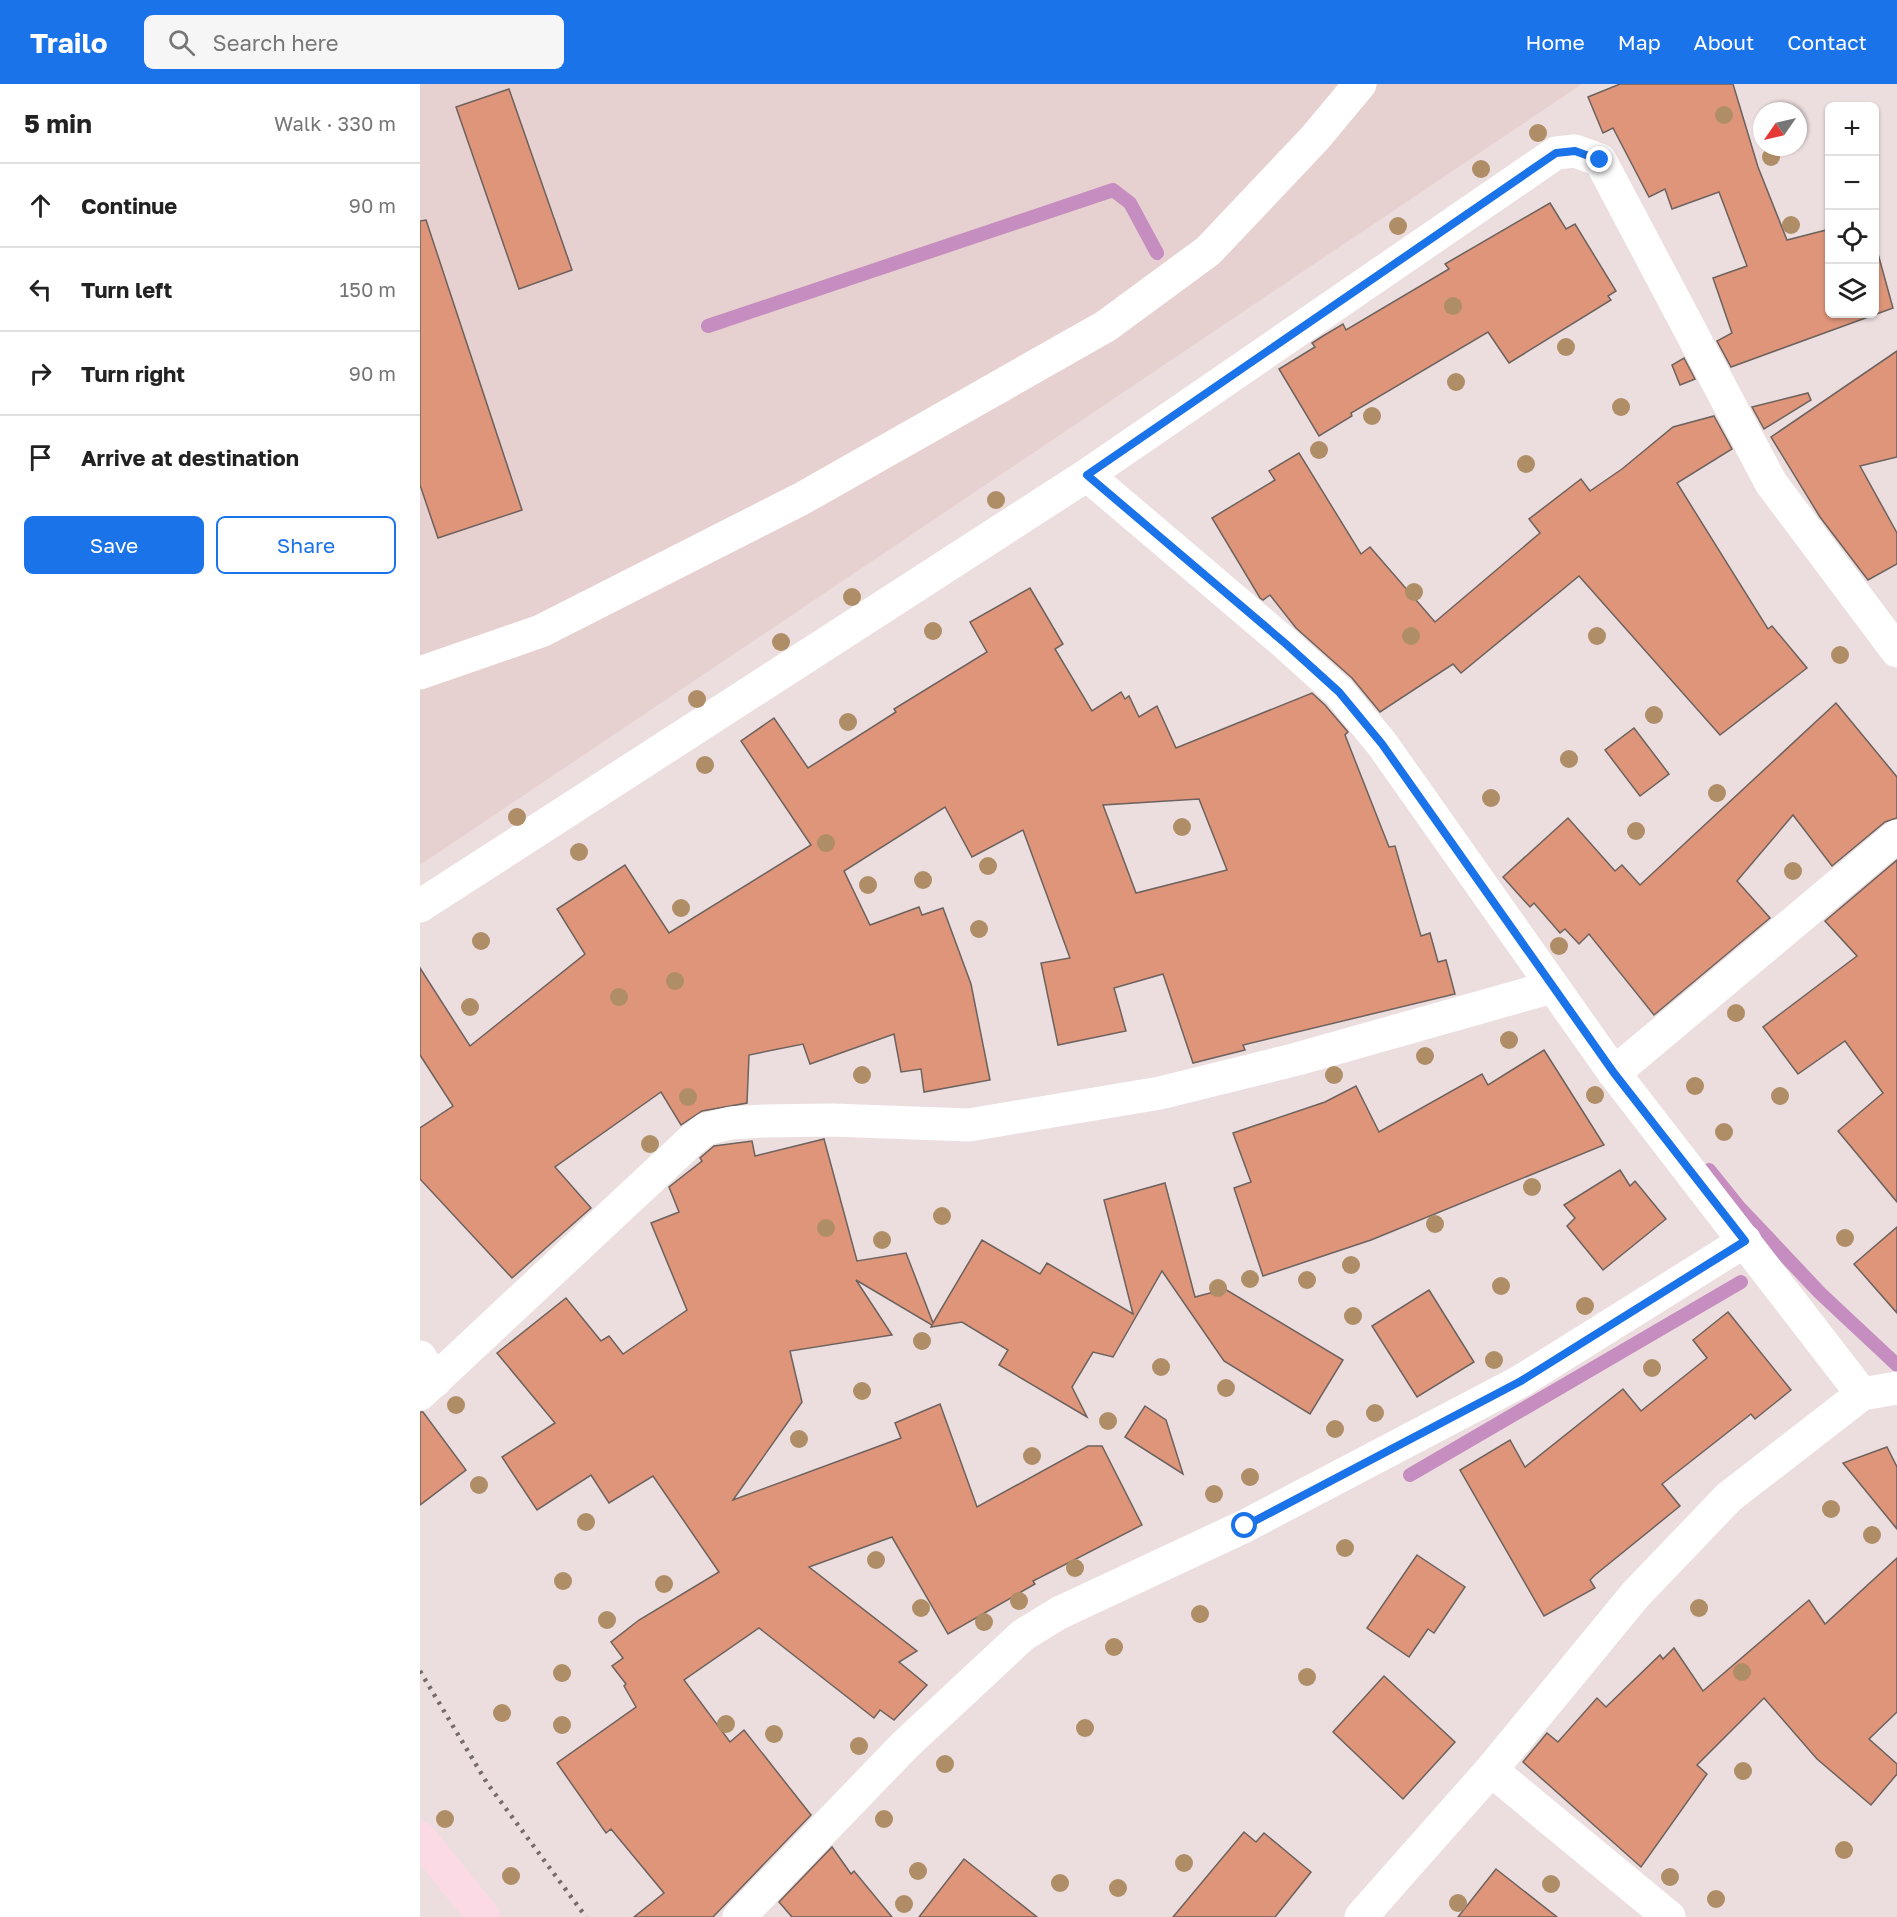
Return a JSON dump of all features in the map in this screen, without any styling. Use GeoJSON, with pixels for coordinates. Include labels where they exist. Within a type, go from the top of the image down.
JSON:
{"type":"FeatureCollection","features":[{"type":"Feature","properties":{"kind":"main road"},"geometry":{"type":"LineString","coordinates":[[420,1838],[482,1916]]}},
{"type":"Feature","properties":{"kind":"street"},"geometry":{"type":"LineString","coordinates":[[420,673],[541,631],[593,605],[801,499],[1106,326],[1208,251],[1315,138],[1360,84]]}},
{"type":"Feature","properties":{"kind":"street"},"geometry":{"type":"LineString","coordinates":[[420,906],[1087,475],[1556,153],[1575,151],[1600,160],[1771,483],[1897,651]]}},
{"type":"Feature","properties":{"kind":"street"},"geometry":{"type":"LineString","coordinates":[[1087,475],[1339,692],[1382,744],[1614,1073],[1862,1394]]}},
{"type":"Feature","properties":{"kind":"street"},"geometry":{"type":"LineString","coordinates":[[1614,1073],[1897,836]]}},
{"type":"Feature","properties":{"kind":"street"},"geometry":{"type":"LineString","coordinates":[[425,1377],[706,1129],[731,1123],[764,1121],[832,1120],[969,1125],[1160,1093],[1297,1059],[1552,987]]}},
{"type":"Feature","properties":{"kind":"street"},"geometry":{"type":"LineString","coordinates":[[739,1917],[905,1745],[1023,1635],[1059,1612],[1245,1526],[1521,1381],[1745,1241]]}},
{"type":"Feature","properties":{"kind":"street"},"geometry":{"type":"LineString","coordinates":[[1361,1917],[1491,1770],[1636,1594],[1729,1497],[1862,1394],[1897,1388]]}},
{"type":"Feature","properties":{"kind":"street"},"geometry":{"type":"LineString","coordinates":[[1491,1770],[1669,1917]]}},
{"type":"Feature","properties":{"kind":"shaded area"},"geometry":{"type":"Polygon","coordinates":[[[420,84],[1582,84],[420,865],[420,84]]]}},
{"type":"Feature","properties":{"kind":"building"},"geometry":{"type":"Polygon","coordinates":[[[1620,84],[1733,84],[1753,156],[1787,240],[1825,230],[1825,318],[1866,318],[1731,367],[1717,341],[1732,333],[1713,278],[1747,266],[1719,192],[1672,209],[1665,189],[1649,197],[1613,128],[1603,133],[1588,97],[1620,84]]]}},
{"type":"Feature","properties":{"kind":"building"},"geometry":{"type":"Polygon","coordinates":[[[509,89],[572,270],[519,289],[456,107],[509,89]]]}},
{"type":"Feature","properties":{"kind":"building"},"geometry":{"type":"Polygon","coordinates":[[[1550,203],[1566,229],[1575,224],[1616,291],[1608,296],[1611,300],[1509,363],[1488,332],[1351,413],[1352,416],[1319,436],[1279,369],[1315,347],[1312,343],[1323,336],[1343,324],[1346,330],[1449,269],[1445,264],[1550,203]]]}},
{"type":"Feature","properties":{"kind":"building"},"geometry":{"type":"Polygon","coordinates":[[[426,220],[522,510],[438,538],[420,485],[420,221],[426,220]]]}},
{"type":"Feature","properties":{"kind":"building"},"geometry":{"type":"Polygon","coordinates":[[[1879,257],[1893,308],[1879,313],[1879,257]]]}},
{"type":"Feature","properties":{"kind":"building"},"geometry":{"type":"Polygon","coordinates":[[[1897,351],[1897,457],[1860,466],[1897,533],[1897,564],[1868,580],[1820,517],[1771,437],[1897,351]]]}},
{"type":"Feature","properties":{"kind":"building"},"geometry":{"type":"Polygon","coordinates":[[[1684,358],[1695,379],[1680,385],[1672,365],[1684,358]]]}},
{"type":"Feature","properties":{"kind":"building"},"geometry":{"type":"Polygon","coordinates":[[[1808,393],[1811,400],[1764,429],[1752,407],[1808,393]]]}},
{"type":"Feature","properties":{"kind":"building"},"geometry":{"type":"Polygon","coordinates":[[[1714,416],[1732,449],[1677,483],[1768,629],[1772,626],[1807,668],[1720,735],[1579,576],[1461,673],[1453,664],[1380,712],[1352,678],[1296,628],[1270,595],[1263,600],[1260,598],[1212,518],[1275,480],[1269,471],[1299,453],[1361,554],[1370,547],[1435,622],[1540,533],[1529,519],[1581,479],[1590,491],[1622,469],[1673,427],[1714,416]]]}},
{"type":"Feature","properties":{"kind":"building"},"geometry":{"type":"Polygon","coordinates":[[[1030,588],[1063,644],[1055,649],[1092,711],[1121,692],[1125,699],[1129,696],[1139,717],[1157,706],[1176,748],[1312,693],[1348,732],[1345,735],[1389,847],[1395,846],[1421,936],[1430,933],[1438,962],[1446,960],[1455,994],[1243,1045],[1245,1050],[1193,1063],[1163,974],[1114,988],[1126,1031],[1058,1045],[1041,963],[1070,958],[1023,830],[972,857],[945,807],[844,871],[870,925],[919,907],[922,915],[943,908],[971,984],[990,1080],[924,1092],[921,1069],[901,1072],[894,1034],[810,1064],[803,1044],[749,1055],[747,1103],[702,1111],[681,1125],[661,1092],[555,1167],[591,1208],[512,1278],[420,1179],[420,1128],[453,1106],[420,1055],[420,968],[470,1046],[585,954],[557,909],[625,865],[669,933],[811,845],[741,741],[774,718],[808,768],[896,712],[894,709],[987,652],[970,622],[1030,588]],[[1199,799],[1103,805],[1136,893],[1227,870],[1199,799]]]}},
{"type":"Feature","properties":{"kind":"building"},"geometry":{"type":"Polygon","coordinates":[[[1836,703],[1897,777],[1897,818],[1885,822],[1832,866],[1793,815],[1737,881],[1770,918],[1654,1015],[1589,934],[1579,944],[1565,929],[1560,933],[1534,903],[1530,907],[1503,877],[1568,818],[1615,871],[1622,865],[1640,885],[1836,703]]]}},
{"type":"Feature","properties":{"kind":"building"},"geometry":{"type":"Polygon","coordinates":[[[1634,728],[1669,774],[1640,796],[1605,750],[1634,728]]]}},
{"type":"Feature","properties":{"kind":"building"},"geometry":{"type":"Polygon","coordinates":[[[1897,860],[1897,1202],[1838,1131],[1883,1093],[1845,1041],[1798,1074],[1763,1027],[1857,956],[1825,921],[1897,860]]]}},
{"type":"Feature","properties":{"kind":"building"},"geometry":{"type":"Polygon","coordinates":[[[1544,1050],[1604,1145],[1371,1240],[1263,1276],[1234,1188],[1251,1182],[1233,1133],[1325,1102],[1356,1086],[1379,1132],[1482,1074],[1488,1085],[1544,1050]]]}},
{"type":"Feature","properties":{"kind":"building"},"geometry":{"type":"Polygon","coordinates":[[[824,1139],[857,1261],[906,1253],[933,1323],[982,1240],[1040,1274],[1047,1263],[1133,1314],[1104,1200],[1165,1183],[1195,1297],[1225,1289],[1343,1360],[1310,1414],[1224,1361],[1162,1271],[1113,1357],[1093,1352],[1072,1387],[1087,1417],[999,1365],[1008,1350],[962,1322],[931,1327],[932,1325],[856,1280],[892,1335],[790,1351],[802,1402],[733,1500],[901,1438],[895,1423],[940,1404],[977,1507],[1088,1446],[1102,1446],[1142,1525],[1033,1581],[1035,1584],[948,1634],[892,1537],[809,1567],[917,1651],[899,1662],[927,1685],[894,1720],[880,1710],[874,1718],[759,1628],[684,1680],[730,1742],[744,1730],[811,1815],[713,1917],[634,1917],[664,1893],[611,1829],[606,1833],[557,1763],[636,1707],[624,1686],[626,1684],[612,1666],[623,1658],[611,1642],[639,1620],[719,1572],[653,1476],[609,1503],[591,1475],[537,1510],[502,1457],[555,1423],[497,1353],[566,1298],[601,1341],[609,1336],[623,1354],[687,1310],[651,1223],[679,1212],[669,1187],[702,1161],[700,1158],[714,1146],[752,1141],[755,1156],[824,1139]]]}},
{"type":"Feature","properties":{"kind":"building"},"geometry":{"type":"Polygon","coordinates":[[[1620,1170],[1630,1186],[1635,1181],[1666,1219],[1603,1270],[1567,1226],[1575,1218],[1564,1205],[1620,1170]]]}},
{"type":"Feature","properties":{"kind":"building"},"geometry":{"type":"Polygon","coordinates":[[[1897,1227],[1897,1313],[1854,1264],[1897,1227]]]}},
{"type":"Feature","properties":{"kind":"building"},"geometry":{"type":"Polygon","coordinates":[[[1429,1290],[1474,1362],[1417,1397],[1372,1326],[1429,1290]]]}},
{"type":"Feature","properties":{"kind":"building"},"geometry":{"type":"Polygon","coordinates":[[[1728,1312],[1791,1390],[1755,1419],[1751,1414],[1662,1484],[1680,1506],[1595,1575],[1590,1580],[1595,1588],[1544,1616],[1460,1470],[1510,1440],[1525,1467],[1623,1389],[1641,1411],[1707,1358],[1693,1340],[1728,1312]]]}},
{"type":"Feature","properties":{"kind":"building"},"geometry":{"type":"Polygon","coordinates":[[[1145,1406],[1166,1420],[1183,1474],[1125,1437],[1145,1406]]]}},
{"type":"Feature","properties":{"kind":"building"},"geometry":{"type":"Polygon","coordinates":[[[420,1412],[423,1412],[466,1470],[420,1505],[420,1412]]]}},
{"type":"Feature","properties":{"kind":"building"},"geometry":{"type":"Polygon","coordinates":[[[1887,1447],[1897,1467],[1897,1529],[1843,1463],[1887,1447]]]}},
{"type":"Feature","properties":{"kind":"building"},"geometry":{"type":"Polygon","coordinates":[[[1417,1555],[1465,1587],[1434,1633],[1428,1629],[1409,1657],[1367,1628],[1417,1555]]]}},
{"type":"Feature","properties":{"kind":"building"},"geometry":{"type":"Polygon","coordinates":[[[1897,1558],[1897,1712],[1869,1739],[1897,1764],[1897,1774],[1871,1805],[1817,1759],[1764,1698],[1697,1765],[1707,1774],[1641,1867],[1523,1762],[1547,1733],[1558,1742],[1597,1698],[1606,1707],[1660,1655],[1663,1659],[1674,1648],[1703,1691],[1809,1600],[1825,1624],[1897,1558]]]}},
{"type":"Feature","properties":{"kind":"building"},"geometry":{"type":"Polygon","coordinates":[[[1384,1676],[1455,1742],[1403,1799],[1333,1732],[1384,1676]]]}},
{"type":"Feature","properties":{"kind":"building"},"geometry":{"type":"Polygon","coordinates":[[[1244,1832],[1256,1842],[1264,1833],[1311,1872],[1275,1917],[1173,1917],[1244,1832]]]}},
{"type":"Feature","properties":{"kind":"building"},"geometry":{"type":"Polygon","coordinates":[[[832,1847],[851,1874],[854,1871],[892,1917],[792,1917],[779,1902],[832,1847]]]}},
{"type":"Feature","properties":{"kind":"building"},"geometry":{"type":"Polygon","coordinates":[[[964,1859],[1037,1917],[919,1917],[964,1859]]]}},
{"type":"Feature","properties":{"kind":"building"},"geometry":{"type":"Polygon","coordinates":[[[1496,1869],[1557,1917],[1458,1917],[1496,1869]]]}},
{"type":"Feature","properties":{"kind":"waterway"},"geometry":{"type":"LineString","coordinates":[[708,326],[1113,190],[1130,203],[1157,253]]}},
{"type":"Feature","properties":{"kind":"waterway"},"geometry":{"type":"LineString","coordinates":[[1709,1170],[1738,1206],[1820,1293],[1897,1365]]}},
{"type":"Feature","properties":{"kind":"waterway"},"geometry":{"type":"LineString","coordinates":[[1410,1475],[1741,1282]]}},
{"type":"Feature","properties":{"kind":"railway"},"geometry":{"type":"LineString","coordinates":[[420,1671],[487,1783],[586,1917]]}},
{"type":"Feature","properties":{"kind":"route"},"geometry":{"type":"LineString","coordinates":[[1245,1526],[1521,1381],[1745,1241],[1614,1073],[1382,744],[1339,692],[1087,475],[1556,153],[1575,151],[1600,160]]}}]}
